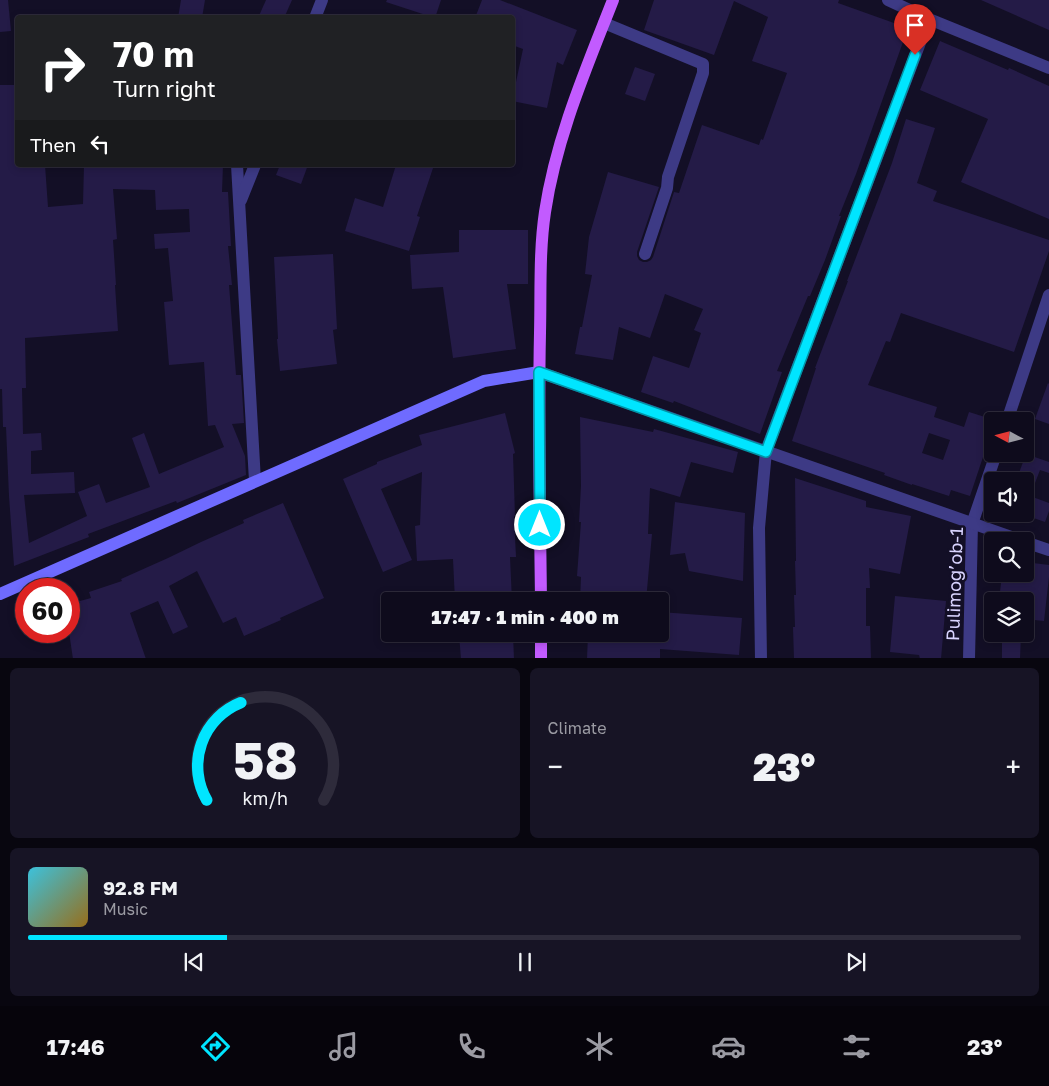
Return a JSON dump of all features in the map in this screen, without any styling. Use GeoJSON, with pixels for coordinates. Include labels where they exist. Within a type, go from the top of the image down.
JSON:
{"type":"FeatureCollection","features":[{"type":"Feature","properties":{"kind":"main road"},"geometry":{"type":"LineString","coordinates":[[541,592],[539,372],[542,246],[545,212],[558,151],[571,106],[613,0]]}},
{"type":"Feature","properties":{"kind":"main road"},"geometry":{"type":"LineString","coordinates":[[0,594],[484,381],[539,372]]}},
{"type":"Feature","properties":{"kind":"main road"},"geometry":{"type":"LineString","coordinates":[[541,642],[541,658]]}},
{"type":"Feature","properties":{"kind":"street"},"geometry":{"type":"LineString","coordinates":[[316,15],[322,0]]}},
{"type":"Feature","properties":{"kind":"street"},"geometry":{"type":"LineString","coordinates":[[888,0],[928,19],[1049,68]]}},
{"type":"Feature","properties":{"kind":"street"},"geometry":{"type":"LineString","coordinates":[[761,658],[759,528],[766,452],[928,19]]}},
{"type":"Feature","properties":{"kind":"street"},"geometry":{"type":"LineString","coordinates":[[604,23],[703,64],[703,73],[668,177],[667,188],[645,254]]}},
{"type":"Feature","properties":{"kind":"street"},"geometry":{"type":"LineString","coordinates":[[237,167],[256,481]]}},
{"type":"Feature","properties":{"kind":"street"},"geometry":{"type":"LineString","coordinates":[[239,204],[254,167]]}},
{"type":"Feature","properties":{"kind":"street"},"geometry":{"type":"LineString","coordinates":[[1010,412],[1049,295]]}},
{"type":"Feature","properties":{"kind":"street"},"geometry":{"type":"LineString","coordinates":[[539,372],[995,532]]}},
{"type":"Feature","properties":{"kind":"street","name":"Pulimog’ob-1"},"geometry":{"type":"LineString","coordinates":[[969,658],[972,524],[993,462]]}},
{"type":"Feature","properties":{"kind":"street"},"geometry":{"type":"LineString","coordinates":[[1034,545],[1049,550]]}},
{"type":"Feature","properties":{"kind":"building"},"geometry":{"type":"Polygon","coordinates":[[[0,0],[8,0],[11,31],[0,32],[0,0]]]}},
{"type":"Feature","properties":{"kind":"building"},"geometry":{"type":"Polygon","coordinates":[[[181,0],[205,0],[202,15],[178,15],[181,0]]]}},
{"type":"Feature","properties":{"kind":"building"},"geometry":{"type":"Polygon","coordinates":[[[266,0],[292,0],[285,15],[259,15],[266,0]]]}},
{"type":"Feature","properties":{"kind":"building"},"geometry":{"type":"Polygon","coordinates":[[[387,0],[441,0],[436,15],[426,15],[386,2],[387,0]]]}},
{"type":"Feature","properties":{"kind":"building"},"geometry":{"type":"Polygon","coordinates":[[[482,0],[500,0],[577,30],[563,65],[557,62],[547,108],[515,102],[515,87],[523,49],[515,46],[515,15],[476,15],[482,0]]]}},
{"type":"Feature","properties":{"kind":"building"},"geometry":{"type":"Polygon","coordinates":[[[654,0],[839,0],[838,3],[908,28],[839,216],[841,216],[825,260],[777,371],[782,372],[760,434],[674,401],[673,403],[641,392],[653,356],[689,368],[701,333],[694,330],[703,309],[665,294],[650,338],[619,327],[613,360],[575,354],[592,275],[585,274],[589,237],[608,172],[659,187],[637,252],[639,260],[647,262],[653,257],[674,192],[679,193],[702,125],[759,145],[761,139],[763,140],[787,73],[752,61],[768,17],[734,1],[714,55],[644,30],[654,0]]]}},
{"type":"Feature","properties":{"kind":"building"},"geometry":{"type":"Polygon","coordinates":[[[981,0],[1049,0],[1049,30],[981,0]]]}},
{"type":"Feature","properties":{"kind":"building"},"geometry":{"type":"Polygon","coordinates":[[[940,41],[1049,86],[1049,219],[961,182],[988,119],[920,90],[940,41]]]}},
{"type":"Feature","properties":{"kind":"building"},"geometry":{"type":"Polygon","coordinates":[[[635,67],[655,74],[645,101],[625,94],[635,67]]]}},
{"type":"Feature","properties":{"kind":"building"},"geometry":{"type":"Polygon","coordinates":[[[0,85],[15,85],[15,167],[45,167],[48,207],[83,204],[84,167],[223,167],[222,192],[228,192],[231,246],[228,246],[232,285],[229,285],[236,375],[241,375],[244,423],[232,424],[245,456],[246,475],[177,503],[176,501],[88,534],[89,537],[14,566],[6,427],[3,427],[2,389],[0,389],[0,85]],[[113,189],[117,239],[113,240],[118,331],[25,338],[26,388],[22,388],[23,434],[41,433],[42,450],[31,451],[31,474],[74,472],[75,493],[24,495],[29,543],[87,516],[78,492],[99,484],[106,503],[150,487],[132,438],[144,433],[159,474],[224,447],[215,425],[208,426],[204,362],[169,365],[164,302],[173,301],[168,248],[155,249],[154,234],[190,232],[189,209],[156,210],[155,190],[113,189]]]}},
{"type":"Feature","properties":{"kind":"building"},"geometry":{"type":"Polygon","coordinates":[[[906,119],[935,128],[917,183],[937,191],[933,201],[1049,240],[1049,251],[1014,352],[901,313],[890,342],[886,341],[868,385],[937,407],[934,417],[964,427],[969,412],[984,417],[984,454],[970,496],[951,490],[949,496],[912,485],[884,475],[885,473],[792,441],[815,368],[892,163],[906,119]],[[929,433],[922,453],[943,460],[950,440],[929,433]]]}},
{"type":"Feature","properties":{"kind":"building"},"geometry":{"type":"Polygon","coordinates":[[[279,167],[307,167],[301,184],[276,175],[279,167]]]}},
{"type":"Feature","properties":{"kind":"building"},"geometry":{"type":"Polygon","coordinates":[[[395,167],[433,167],[417,216],[420,217],[409,251],[345,231],[355,198],[383,207],[395,167]]]}},
{"type":"Feature","properties":{"kind":"building"},"geometry":{"type":"Polygon","coordinates":[[[459,230],[528,230],[528,284],[507,284],[516,349],[453,358],[443,287],[412,289],[410,255],[459,252],[459,230]]]}},
{"type":"Feature","properties":{"kind":"building"},"geometry":{"type":"Polygon","coordinates":[[[333,254],[337,329],[333,330],[337,364],[280,371],[274,257],[333,254]]]}},
{"type":"Feature","properties":{"kind":"building"},"geometry":{"type":"Polygon","coordinates":[[[1049,384],[1049,424],[1035,419],[1049,384]]]}},
{"type":"Feature","properties":{"kind":"building"},"geometry":{"type":"Polygon","coordinates":[[[505,413],[515,453],[513,454],[516,557],[510,557],[512,592],[455,592],[453,559],[417,561],[415,526],[420,525],[422,472],[381,489],[412,560],[383,572],[343,479],[377,464],[377,462],[422,445],[419,435],[505,413]]]}},
{"type":"Feature","properties":{"kind":"building"},"geometry":{"type":"Polygon","coordinates":[[[580,417],[653,432],[654,429],[738,452],[733,473],[691,462],[680,497],[650,488],[648,534],[652,534],[647,592],[580,592],[581,577],[577,576],[581,522],[579,522],[581,486],[580,417]]]}},
{"type":"Feature","properties":{"kind":"building"},"geometry":{"type":"Polygon","coordinates":[[[1034,457],[1049,462],[1049,473],[1040,470],[1034,486],[1034,472],[1019,472],[1023,462],[1034,462],[1034,457]]]}},
{"type":"Feature","properties":{"kind":"building"},"geometry":{"type":"Polygon","coordinates":[[[795,478],[866,501],[866,507],[911,516],[900,574],[869,568],[870,588],[866,588],[866,626],[870,626],[871,658],[794,658],[793,627],[795,627],[795,478]]]}},
{"type":"Feature","properties":{"kind":"building"},"geometry":{"type":"Polygon","coordinates":[[[1034,497],[1049,503],[1049,511],[1045,522],[1034,518],[1034,497]]]}},
{"type":"Feature","properties":{"kind":"building"},"geometry":{"type":"Polygon","coordinates":[[[675,502],[745,513],[743,581],[689,571],[685,553],[670,555],[675,502]]]}},
{"type":"Feature","properties":{"kind":"building"},"geometry":{"type":"Polygon","coordinates":[[[283,503],[324,598],[244,636],[236,617],[223,623],[197,571],[169,586],[188,627],[173,634],[158,601],[130,613],[146,658],[73,658],[71,643],[80,643],[80,601],[91,598],[89,592],[122,581],[121,579],[244,523],[243,520],[283,503]]]}},
{"type":"Feature","properties":{"kind":"building"},"geometry":{"type":"Polygon","coordinates":[[[1034,563],[1049,565],[1044,621],[1034,620],[1034,592],[1000,592],[1001,582],[1034,582],[1034,563]]]}},
{"type":"Feature","properties":{"kind":"building"},"geometry":{"type":"Polygon","coordinates":[[[895,596],[946,601],[941,658],[920,658],[919,655],[890,652],[895,596]]]}},
{"type":"Feature","properties":{"kind":"building"},"geometry":{"type":"Polygon","coordinates":[[[669,613],[742,618],[739,655],[660,649],[660,658],[587,658],[588,642],[669,642],[669,613]]]}},
{"type":"Feature","properties":{"kind":"building"},"geometry":{"type":"Polygon","coordinates":[[[460,642],[513,642],[514,658],[461,658],[460,642]]]}},
{"type":"Feature","properties":{"kind":"building"},"geometry":{"type":"Polygon","coordinates":[[[1002,642],[1021,642],[1020,658],[1002,658],[1002,642]]]}},
{"type":"Feature","properties":{"kind":"route"},"geometry":{"type":"LineString","coordinates":[[540,525],[539,372],[766,452],[915,55]]}}]}
